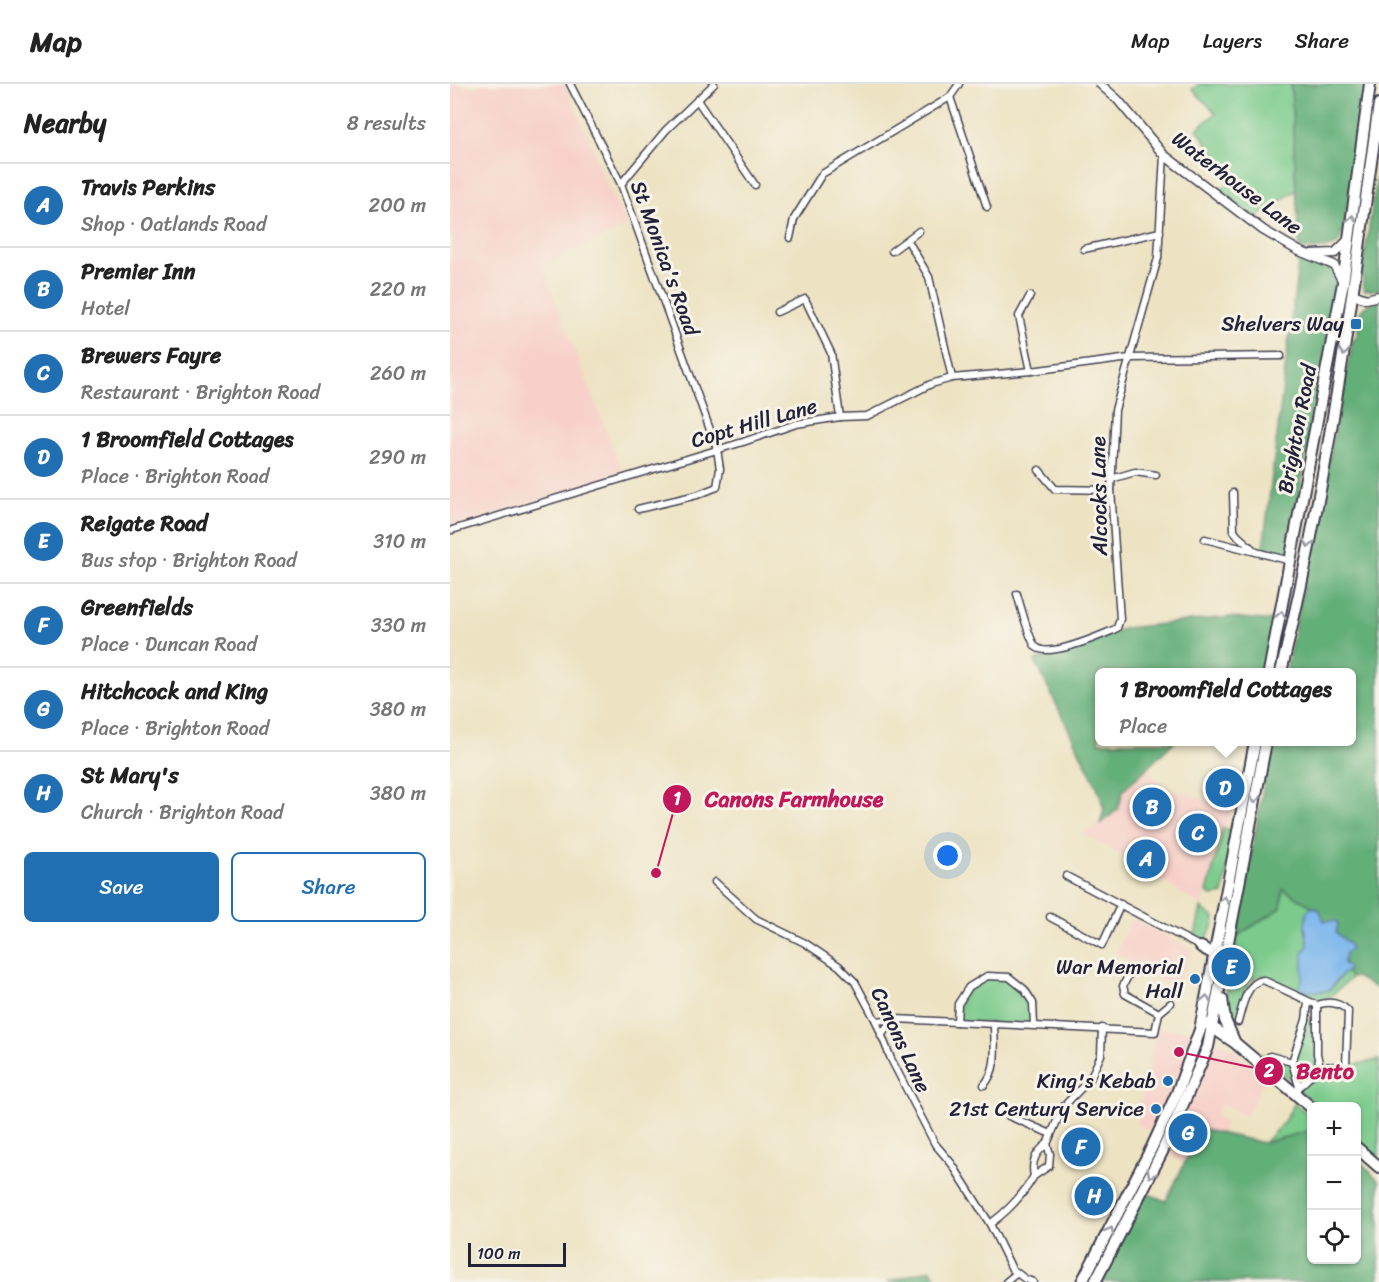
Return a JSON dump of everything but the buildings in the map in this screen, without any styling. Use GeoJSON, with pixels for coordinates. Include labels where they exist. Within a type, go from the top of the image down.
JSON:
{"type":"FeatureCollection","features":[{"type":"Feature","properties":{"kind":"highway","name":"Brighton Road"},"geometry":{"type":"LineString","coordinates":[[1270,668],[1337,318],[1370,84]]}},
{"type":"Feature","properties":{"kind":"highway","name":"Brighton Road"},"geometry":{"type":"LineString","coordinates":[[1282,668],[1303,577],[1340,385],[1379,104]]}},
{"type":"Feature","properties":{"kind":"highway"},"geometry":{"type":"LineString","coordinates":[[1337,318],[1347,298],[1353,294]]}},
{"type":"Feature","properties":{"kind":"highway"},"geometry":{"type":"LineString","coordinates":[[1082,1282],[1152,1147],[1181,1082],[1202,1025],[1254,746]]}},
{"type":"Feature","properties":{"kind":"highway"},"geometry":{"type":"LineString","coordinates":[[1095,1282],[1162,1152],[1208,1047],[1221,989],[1265,746]]}},
{"type":"Feature","properties":{"kind":"highway"},"geometry":{"type":"LineString","coordinates":[[1201,947],[1209,946],[1218,932]]}},
{"type":"Feature","properties":{"kind":"highway"},"geometry":{"type":"LineString","coordinates":[[1201,947],[1215,953],[1228,947]]}},
{"type":"Feature","properties":{"kind":"highway"},"geometry":{"type":"LineString","coordinates":[[1221,989],[1224,1016],[1234,1042]]}},
{"type":"Feature","properties":{"kind":"highway"},"geometry":{"type":"LineString","coordinates":[[1202,1025],[1213,1027],[1234,1042],[1298,1091],[1307,1103]]}},
{"type":"Feature","properties":{"kind":"highway"},"geometry":{"type":"LineString","coordinates":[[1208,1047],[1218,1040],[1234,1042]]}},
{"type":"Feature","properties":{"kind":"highway"},"geometry":{"type":"LineString","coordinates":[[1361,1151],[1379,1167]]}},
{"type":"Feature","properties":{"kind":"street","name":"St Monica's Road"},"geometry":{"type":"LineString","coordinates":[[570,84],[621,184],[717,449],[720,469],[717,487],[697,495],[638,509]]}},
{"type":"Feature","properties":{"kind":"street"},"geometry":{"type":"LineString","coordinates":[[621,184],[666,130],[714,84]]}},
{"type":"Feature","properties":{"kind":"street"},"geometry":{"type":"LineString","coordinates":[[790,238],[794,219],[822,174],[950,98],[959,84]]}},
{"type":"Feature","properties":{"kind":"street","name":"Waterhouse Lane"},"geometry":{"type":"LineString","coordinates":[[1100,84],[1118,100],[1164,154],[1263,230],[1306,254],[1334,265],[1340,272],[1343,283]]}},
{"type":"Feature","properties":{"kind":"street"},"geometry":{"type":"LineString","coordinates":[[950,98],[987,207]]}},
{"type":"Feature","properties":{"kind":"street"},"geometry":{"type":"LineString","coordinates":[[697,100],[754,185]]}},
{"type":"Feature","properties":{"kind":"street","name":"Alcocks Lane"},"geometry":{"type":"LineString","coordinates":[[1017,594],[1032,642],[1037,648],[1058,649],[1117,628],[1120,619],[1111,490],[1115,410],[1158,258],[1164,154]]}},
{"type":"Feature","properties":{"kind":"street"},"geometry":{"type":"LineString","coordinates":[[892,251],[919,231]]}},
{"type":"Feature","properties":{"kind":"street"},"geometry":{"type":"LineString","coordinates":[[1084,249],[1160,232]]}},
{"type":"Feature","properties":{"kind":"street","name":"Waterhouse Lane"},"geometry":{"type":"LineString","coordinates":[[1306,254],[1335,253],[1349,239]]}},
{"type":"Feature","properties":{"kind":"street"},"geometry":{"type":"LineString","coordinates":[[908,241],[929,277],[952,378]]}},
{"type":"Feature","properties":{"kind":"street"},"geometry":{"type":"LineString","coordinates":[[1353,294],[1366,298]]}},
{"type":"Feature","properties":{"kind":"street"},"geometry":{"type":"LineString","coordinates":[[1030,296],[1018,316],[1031,371]]}},
{"type":"Feature","properties":{"kind":"street"},"geometry":{"type":"LineString","coordinates":[[1349,315],[1358,301],[1379,296]]}},
{"type":"Feature","properties":{"kind":"street"},"geometry":{"type":"LineString","coordinates":[[777,312],[805,298],[831,352],[840,417]]}},
{"type":"Feature","properties":{"kind":"street","name":"Copt Hill Lane"},"geometry":{"type":"LineString","coordinates":[[452,530],[796,424],[840,417],[867,416],[931,384],[952,378],[1031,371],[1130,358],[1281,356]]}},
{"type":"Feature","properties":{"kind":"street"},"geometry":{"type":"LineString","coordinates":[[1039,470],[1055,489],[1111,490]]}},
{"type":"Feature","properties":{"kind":"street"},"geometry":{"type":"LineString","coordinates":[[1111,479],[1135,472],[1156,476]]}},
{"type":"Feature","properties":{"kind":"street"},"geometry":{"type":"LineString","coordinates":[[1233,493],[1234,531],[1259,554]]}},
{"type":"Feature","properties":{"kind":"street"},"geometry":{"type":"LineString","coordinates":[[1205,539],[1292,561]]}},
{"type":"Feature","properties":{"kind":"street"},"geometry":{"type":"LineString","coordinates":[[1066,876],[1201,947]]}},
{"type":"Feature","properties":{"kind":"street","name":"Canons Lane"},"geometry":{"type":"LineString","coordinates":[[715,882],[756,919],[805,943],[839,966],[855,982],[876,1021],[896,1070],[935,1144],[952,1164],[990,1224],[1012,1269],[1033,1282]]}},
{"type":"Feature","properties":{"kind":"street"},"geometry":{"type":"LineString","coordinates":[[1050,917],[1102,945],[1121,904]]}},
{"type":"Feature","properties":{"kind":"street"},"geometry":{"type":"LineString","coordinates":[[1130,972],[1123,986],[1125,994],[1159,1013]]}},
{"type":"Feature","properties":{"kind":"street"},"geometry":{"type":"LineString","coordinates":[[957,1022],[958,1004],[969,987],[987,976],[1009,977],[1024,989],[1033,1003],[1034,1025]]}},
{"type":"Feature","properties":{"kind":"street"},"geometry":{"type":"LineString","coordinates":[[1238,1022],[1252,984],[1263,980],[1308,1003],[1317,1005],[1328,1001],[1348,1011],[1346,1066],[1320,1066],[1298,1091]]}},
{"type":"Feature","properties":{"kind":"street"},"geometry":{"type":"LineString","coordinates":[[876,1021],[896,1019],[1155,1032],[1159,1013],[1171,1003]]}},
{"type":"Feature","properties":{"kind":"street"},"geometry":{"type":"LineString","coordinates":[[1298,1091],[1292,1062],[1306,1020],[1308,1003]]}},
{"type":"Feature","properties":{"kind":"street"},"geometry":{"type":"LineString","coordinates":[[1317,1005],[1317,1054],[1320,1066]]}},
{"type":"Feature","properties":{"kind":"street"},"geometry":{"type":"LineString","coordinates":[[881,1036],[889,1024],[896,1019]]}},
{"type":"Feature","properties":{"kind":"street"},"geometry":{"type":"LineString","coordinates":[[1306,1020],[1316,1021]]}},
{"type":"Feature","properties":{"kind":"street"},"geometry":{"type":"LineString","coordinates":[[984,1085],[992,1076],[994,1024]]}},
{"type":"Feature","properties":{"kind":"street"},"geometry":{"type":"LineString","coordinates":[[1034,1176],[1032,1166],[1035,1157],[1047,1144],[1063,1107],[1090,1079],[1094,1071],[1101,1055],[1102,1028]]}},
{"type":"Feature","properties":{"kind":"street"},"geometry":{"type":"LineString","coordinates":[[1270,1056],[1292,1062]]}},
{"type":"Feature","properties":{"kind":"street"},"geometry":{"type":"LineString","coordinates":[[1009,1116],[1051,1134]]}},
{"type":"Feature","properties":{"kind":"street"},"geometry":{"type":"LineString","coordinates":[[990,1224],[1006,1213],[1034,1176],[1049,1166],[1050,1154],[1047,1144]]}},
{"type":"Feature","properties":{"kind":"street"},"geometry":{"type":"LineString","coordinates":[[1006,1282],[1017,1273]]}},
{"type":"Feature","properties":{"kind":"shaded area"},"geometry":{"type":"Polygon","coordinates":[[[450,84],[462,84],[464,88],[480,87],[479,84],[565,84],[627,226],[542,266],[623,474],[474,521],[450,526],[450,84]]]}},
{"type":"Feature","properties":{"kind":"shaded area"},"geometry":{"type":"Polygon","coordinates":[[[1148,768],[1161,787],[1232,807],[1202,906],[1084,834],[1118,809],[1123,791],[1148,768]]]}},
{"type":"Feature","properties":{"kind":"shaded area"},"geometry":{"type":"Polygon","coordinates":[[[1132,919],[1193,949],[1175,989],[1116,953],[1132,919]]]}},
{"type":"Feature","properties":{"kind":"shaded area"},"geometry":{"type":"Polygon","coordinates":[[[1157,1028],[1185,1030],[1224,1043],[1265,1078],[1246,1117],[1221,1104],[1215,1116],[1226,1123],[1221,1133],[1201,1129],[1183,1162],[1167,1153],[1151,1131],[1136,1125],[1157,1028]]]}},
{"type":"Feature","properties":{"kind":"green space"},"geometry":{"type":"Polygon","coordinates":[[[1199,84],[1291,84],[1296,190],[1256,218],[1217,192],[1233,180],[1197,129],[1216,113],[1192,89],[1199,84]]]}},
{"type":"Feature","properties":{"kind":"green space"},"geometry":{"type":"Polygon","coordinates":[[[1291,84],[1365,84],[1344,230],[1337,245],[1323,249],[1313,250],[1299,247],[1291,84]]]}},
{"type":"Feature","properties":{"kind":"green space"},"geometry":{"type":"Polygon","coordinates":[[[1379,161],[1379,290],[1364,290],[1362,273],[1379,161]]]}},
{"type":"Feature","properties":{"kind":"green space"},"geometry":{"type":"Polygon","coordinates":[[[1299,256],[1327,266],[1338,278],[1288,556],[1263,549],[1299,256]]]}},
{"type":"Feature","properties":{"kind":"green space"},"geometry":{"type":"Polygon","coordinates":[[[1374,301],[1379,301],[1379,990],[1356,977],[1351,978],[1348,974],[1344,961],[1347,942],[1336,933],[1338,924],[1324,921],[1319,909],[1283,889],[1281,908],[1237,936],[1270,746],[1356,746],[1356,668],[1287,668],[1353,340],[1358,334],[1359,314],[1374,301]]]}},
{"type":"Feature","properties":{"kind":"green space"},"geometry":{"type":"Polygon","coordinates":[[[1228,617],[1275,621],[1266,668],[1095,668],[1095,746],[1170,746],[1123,791],[1118,809],[1100,824],[1104,809],[1098,789],[1035,661],[1125,628],[1228,617]]]}},
{"type":"Feature","properties":{"kind":"green space"},"geometry":{"type":"Polygon","coordinates":[[[1223,828],[1230,830],[1233,836],[1223,894],[1212,896],[1207,893],[1223,828]]]}},
{"type":"Feature","properties":{"kind":"green space"},"geometry":{"type":"Polygon","coordinates":[[[1282,889],[1313,907],[1308,912],[1305,927],[1308,945],[1302,990],[1323,992],[1328,990],[1345,971],[1351,978],[1328,998],[1315,1001],[1261,975],[1249,981],[1233,1030],[1227,1014],[1227,987],[1233,975],[1237,936],[1281,908],[1282,889]]]}},
{"type":"Feature","properties":{"kind":"green space"},"geometry":{"type":"Polygon","coordinates":[[[1201,908],[1215,918],[1205,942],[1202,943],[1194,940],[1201,908]]]}},
{"type":"Feature","properties":{"kind":"green space"},"geometry":{"type":"Polygon","coordinates":[[[987,976],[1009,977],[1024,989],[1033,1003],[1034,1025],[957,1022],[959,1006],[964,994],[987,976]]]}},
{"type":"Feature","properties":{"kind":"green space"},"geometry":{"type":"Polygon","coordinates":[[[1306,1020],[1315,1021],[1320,1067],[1346,1066],[1379,1060],[1379,1160],[1361,1144],[1361,1102],[1313,1102],[1301,1092],[1299,1087],[1257,1053],[1292,1062],[1306,1020]]]}},
{"type":"Feature","properties":{"kind":"green space"},"geometry":{"type":"Polygon","coordinates":[[[1295,1103],[1307,1114],[1307,1131],[1264,1143],[1283,1123],[1295,1103]]]}},
{"type":"Feature","properties":{"kind":"green space"},"geometry":{"type":"Polygon","coordinates":[[[1201,1129],[1264,1143],[1307,1131],[1307,1264],[1361,1264],[1361,1162],[1379,1181],[1379,1282],[1099,1282],[1146,1193],[1166,1201],[1201,1129]]]}},
{"type":"Feature","properties":{"kind":"green space"},"geometry":{"type":"Polygon","coordinates":[[[930,1269],[940,1282],[887,1282],[930,1269]]]}},
{"type":"Feature","properties":{"kind":"water"},"geometry":{"type":"Polygon","coordinates":[[[1313,907],[1319,909],[1324,921],[1336,921],[1338,924],[1336,933],[1352,949],[1345,953],[1343,963],[1348,970],[1330,989],[1322,992],[1302,990],[1300,985],[1303,978],[1303,954],[1308,945],[1305,927],[1307,911],[1313,907]]]}},
{"type":"Feature","properties":{"kind":"place","name":"Shelvers Way"},"geometry":{"type":"Point","coordinates":[1356,324]}},
{"type":"Feature","properties":{"kind":"place","name":"1 Broomfield Cottages"},"geometry":{"type":"Point","coordinates":[1225,788]}},
{"type":"Feature","properties":{"kind":"place","name":"Premier Inn"},"geometry":{"type":"Point","coordinates":[1152,807]}},
{"type":"Feature","properties":{"kind":"place","name":"Brewers Fayre"},"geometry":{"type":"Point","coordinates":[1198,833]}},
{"type":"Feature","properties":{"kind":"place","name":"Travis Perkins"},"geometry":{"type":"Point","coordinates":[1146,859]}},
{"type":"Feature","properties":{"kind":"place","name":"Canons Farmhouse"},"geometry":{"type":"Point","coordinates":[656,873]}},
{"type":"Feature","properties":{"kind":"place","name":"Reigate Road"},"geometry":{"type":"Point","coordinates":[1231,967]}},
{"type":"Feature","properties":{"kind":"place","name":"War Memorial Hall"},"geometry":{"type":"Point","coordinates":[1195,979]}},
{"type":"Feature","properties":{"kind":"place","name":"Bento"},"geometry":{"type":"Point","coordinates":[1179,1052]}},
{"type":"Feature","properties":{"kind":"place","name":"King's Kebab"},"geometry":{"type":"Point","coordinates":[1168,1081]}},
{"type":"Feature","properties":{"kind":"place","name":"21st Century Service"},"geometry":{"type":"Point","coordinates":[1156,1109]}},
{"type":"Feature","properties":{"kind":"place","name":"Hitchcock and King"},"geometry":{"type":"Point","coordinates":[1188,1133]}},
{"type":"Feature","properties":{"kind":"place","name":"Greenfields"},"geometry":{"type":"Point","coordinates":[1081,1147]}},
{"type":"Feature","properties":{"kind":"place","name":"St Mary's"},"geometry":{"type":"Point","coordinates":[1094,1196]}}]}
